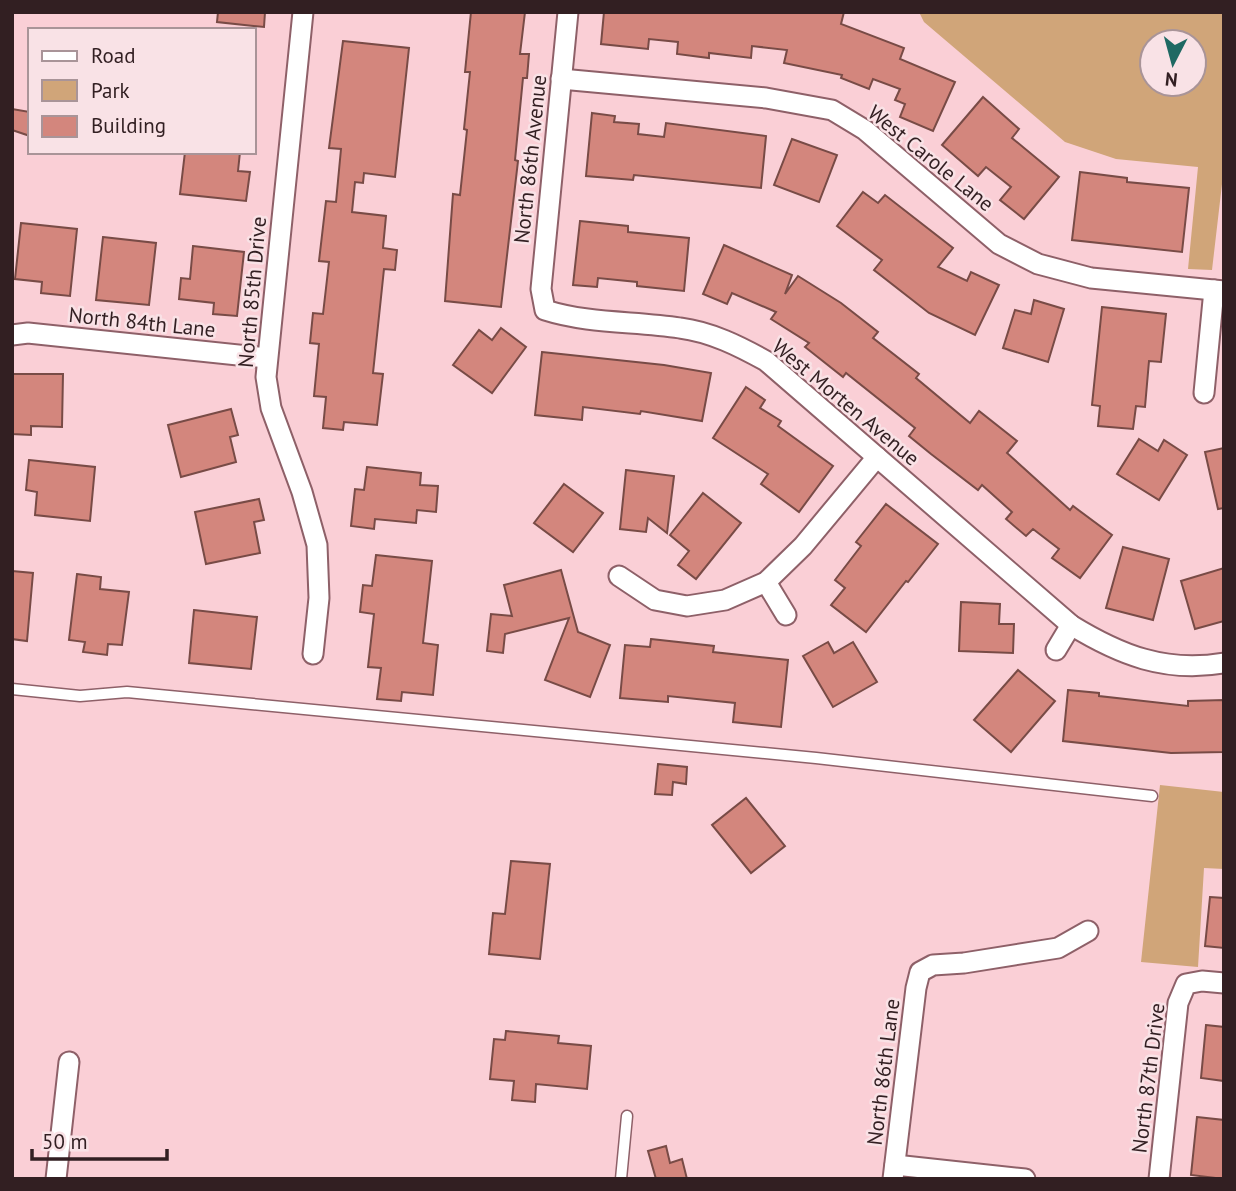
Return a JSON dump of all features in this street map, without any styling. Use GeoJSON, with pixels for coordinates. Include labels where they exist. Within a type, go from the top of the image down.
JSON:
{"type":"FeatureCollection","features":[{"type":"Feature","properties":{"kind":"street","name":"North 85th Drive"},"geometry":{"type":"LineString","coordinates":[[303,12],[266,377],[271,408],[302,492],[317,545],[319,598],[313,654]]}},
{"type":"Feature","properties":{"kind":"street","name":"North 86th Avenue"},"geometry":{"type":"LineString","coordinates":[[545,310],[541,289],[568,12]]}},
{"type":"Feature","properties":{"kind":"street","name":"West Carole Lane"},"geometry":{"type":"LineString","coordinates":[[561,79],[765,98],[832,110],[865,130],[999,244],[1038,264],[1091,278],[1219,291]]}},
{"type":"Feature","properties":{"kind":"street"},"geometry":{"type":"LineString","coordinates":[[1204,393],[1219,291]]}},
{"type":"Feature","properties":{"kind":"street","name":"West Morten Avenue"},"geometry":{"type":"LineString","coordinates":[[545,310],[569,318],[682,328],[713,336],[745,349],[766,361],[1071,625],[1129,656],[1153,662],[1187,666],[1224,663]]}},
{"type":"Feature","properties":{"kind":"street","name":"North 84th Lane"},"geometry":{"type":"LineString","coordinates":[[12,335],[28,333],[267,359]]}},
{"type":"Feature","properties":{"kind":"street"},"geometry":{"type":"LineString","coordinates":[[619,576],[655,600],[687,606],[725,600],[766,582],[803,547],[877,457]]}},
{"type":"Feature","properties":{"kind":"street"},"geometry":{"type":"LineString","coordinates":[[766,582],[786,615]]}},
{"type":"Feature","properties":{"kind":"street"},"geometry":{"type":"LineString","coordinates":[[1056,650],[1071,625]]}},
{"type":"Feature","properties":{"kind":"street","name":"North 86th Lane"},"geometry":{"type":"LineString","coordinates":[[894,1172],[920,972],[933,965],[964,963],[1058,948],[1088,930]]}},
{"type":"Feature","properties":{"kind":"street","name":"North 87th Drive"},"geometry":{"type":"LineString","coordinates":[[1159,1179],[1178,1003],[1186,984],[1202,981],[1224,983]]}},
{"type":"Feature","properties":{"kind":"street"},"geometry":{"type":"LineString","coordinates":[[56,1179],[69,1062]]}},
{"type":"Feature","properties":{"kind":"street"},"geometry":{"type":"LineString","coordinates":[[894,1172],[1025,1179]]}},
{"type":"Feature","properties":{"kind":"lane"},"geometry":{"type":"LineString","coordinates":[[12,689],[80,696],[127,692],[816,758],[1152,796]]}},
{"type":"Feature","properties":{"kind":"lane"},"geometry":{"type":"LineString","coordinates":[[621,1179],[627,1116]]}},
{"type":"Feature","properties":{"kind":"green space"},"geometry":{"type":"Polygon","coordinates":[[[919,12],[1224,12],[1224,167],[1212,270],[1188,269],[1198,167],[1116,159],[1065,142],[924,22],[919,12]]]}},
{"type":"Feature","properties":{"kind":"green space"},"geometry":{"type":"Polygon","coordinates":[[[1160,785],[1224,792],[1224,869],[1204,868],[1198,967],[1141,962],[1160,785]]]}},
{"type":"Feature","properties":{"kind":"building"},"geometry":{"type":"Polygon","coordinates":[[[218,12],[265,12],[264,27],[217,22],[218,12]]]}},
{"type":"Feature","properties":{"kind":"building"},"geometry":{"type":"Polygon","coordinates":[[[471,12],[525,12],[520,54],[529,54],[527,78],[523,78],[515,160],[518,161],[501,307],[445,301],[453,194],[460,195],[467,130],[464,129],[470,72],[465,72],[471,12]]]}},
{"type":"Feature","properties":{"kind":"building"},"geometry":{"type":"Polygon","coordinates":[[[604,12],[844,12],[841,24],[904,48],[900,59],[955,82],[933,131],[900,117],[905,104],[895,100],[900,89],[873,79],[869,89],[841,78],[842,75],[784,63],[787,50],[752,46],[751,58],[709,53],[709,58],[677,54],[678,42],[649,39],[648,49],[601,44],[604,12]]]}},
{"type":"Feature","properties":{"kind":"building"},"geometry":{"type":"Polygon","coordinates":[[[343,41],[409,48],[395,177],[364,173],[363,183],[355,182],[352,212],[386,216],[383,248],[397,250],[395,270],[384,269],[373,373],[383,374],[377,425],[344,422],[343,430],[323,428],[326,397],[314,396],[319,344],[310,343],[313,313],[323,314],[329,262],[319,261],[326,201],[336,202],[341,149],[329,148],[343,41]]]}},
{"type":"Feature","properties":{"kind":"building"},"geometry":{"type":"Polygon","coordinates":[[[983,97],[1019,129],[1012,138],[1059,177],[1024,219],[1000,200],[1011,187],[986,167],[978,176],[942,145],[983,97]]]}},
{"type":"Feature","properties":{"kind":"building"},"geometry":{"type":"Polygon","coordinates":[[[12,109],[28,112],[28,135],[12,130],[12,109]]]}},
{"type":"Feature","properties":{"kind":"building"},"geometry":{"type":"Polygon","coordinates":[[[592,113],[615,116],[614,122],[639,124],[638,134],[664,137],[666,123],[766,136],[761,188],[634,175],[633,180],[586,176],[592,113]]]}},
{"type":"Feature","properties":{"kind":"building"},"geometry":{"type":"Polygon","coordinates":[[[792,139],[837,155],[819,202],[774,185],[792,139]]]}},
{"type":"Feature","properties":{"kind":"building"},"geometry":{"type":"Polygon","coordinates":[[[185,154],[240,154],[238,171],[250,172],[246,201],[180,194],[185,154]]]}},
{"type":"Feature","properties":{"kind":"building"},"geometry":{"type":"Polygon","coordinates":[[[1080,172],[1127,178],[1127,182],[1189,188],[1182,252],[1072,240],[1080,172]]]}},
{"type":"Feature","properties":{"kind":"building"},"geometry":{"type":"Polygon","coordinates":[[[863,192],[878,203],[885,195],[953,248],[938,267],[967,281],[971,272],[999,285],[975,335],[929,313],[874,270],[882,260],[837,226],[863,192]]]}},
{"type":"Feature","properties":{"kind":"building"},"geometry":{"type":"Polygon","coordinates":[[[580,221],[628,226],[628,232],[689,238],[684,291],[598,278],[597,287],[573,285],[580,221]]]}},
{"type":"Feature","properties":{"kind":"building"},"geometry":{"type":"Polygon","coordinates":[[[21,223],[77,229],[70,296],[41,293],[42,282],[15,279],[21,223]]]}},
{"type":"Feature","properties":{"kind":"building"},"geometry":{"type":"Polygon","coordinates":[[[103,237],[156,243],[149,305],[96,300],[103,237]]]}},
{"type":"Feature","properties":{"kind":"building"},"geometry":{"type":"Polygon","coordinates":[[[724,245],[792,275],[785,294],[798,276],[841,303],[878,332],[873,338],[919,374],[916,378],[970,423],[979,411],[1017,441],[1007,453],[1070,510],[1073,506],[1112,535],[1080,578],[1052,558],[1059,549],[1033,529],[1026,536],[1006,519],[1012,512],[982,485],[978,490],[909,436],[915,428],[846,373],[843,377],[805,347],[809,343],[771,319],[776,312],[732,293],[727,304],[703,294],[724,245]]]}},
{"type":"Feature","properties":{"kind":"building"},"geometry":{"type":"Polygon","coordinates":[[[193,246],[244,252],[237,316],[213,314],[214,303],[179,299],[181,278],[190,279],[193,246]]]}},
{"type":"Feature","properties":{"kind":"building"},"geometry":{"type":"Polygon","coordinates":[[[1034,300],[1064,309],[1048,362],[1003,348],[1015,310],[1031,314],[1034,300]]]}},
{"type":"Feature","properties":{"kind":"building"},"geometry":{"type":"Polygon","coordinates":[[[1102,307],[1166,314],[1161,362],[1149,361],[1145,407],[1136,406],[1133,429],[1098,426],[1100,406],[1092,405],[1102,307]]]}},
{"type":"Feature","properties":{"kind":"building"},"geometry":{"type":"Polygon","coordinates":[[[501,328],[526,347],[492,393],[453,365],[479,330],[492,340],[501,328]]]}},
{"type":"Feature","properties":{"kind":"building"},"geometry":{"type":"Polygon","coordinates":[[[542,352],[664,365],[711,373],[702,421],[641,411],[640,414],[583,407],[582,420],[535,415],[542,352]]]}},
{"type":"Feature","properties":{"kind":"building"},"geometry":{"type":"Polygon","coordinates":[[[12,374],[63,374],[62,427],[31,426],[31,435],[12,434],[12,374]]]}},
{"type":"Feature","properties":{"kind":"building"},"geometry":{"type":"Polygon","coordinates":[[[746,387],[765,400],[760,408],[781,421],[778,426],[833,466],[799,512],[761,484],[768,474],[713,438],[746,387]]]}},
{"type":"Feature","properties":{"kind":"building"},"geometry":{"type":"Polygon","coordinates":[[[231,409],[238,435],[230,437],[236,462],[181,477],[168,425],[231,409]]]}},
{"type":"Feature","properties":{"kind":"building"},"geometry":{"type":"Polygon","coordinates":[[[1139,439],[1158,451],[1164,440],[1187,455],[1159,500],[1117,474],[1139,439]]]}},
{"type":"Feature","properties":{"kind":"building"},"geometry":{"type":"Polygon","coordinates":[[[1224,448],[1224,508],[1218,509],[1205,452],[1224,448]]]}},
{"type":"Feature","properties":{"kind":"building"},"geometry":{"type":"Polygon","coordinates":[[[29,460],[95,467],[90,521],[35,515],[37,492],[26,490],[29,460]]]}},
{"type":"Feature","properties":{"kind":"building"},"geometry":{"type":"Polygon","coordinates":[[[367,467],[421,473],[420,485],[438,486],[436,512],[417,510],[416,523],[375,519],[374,529],[351,526],[355,489],[364,490],[367,467]]]}},
{"type":"Feature","properties":{"kind":"building"},"geometry":{"type":"Polygon","coordinates":[[[626,470],[674,476],[667,533],[648,518],[646,532],[620,529],[626,470]]]}},
{"type":"Feature","properties":{"kind":"building"},"geometry":{"type":"Polygon","coordinates":[[[564,484],[603,513],[573,552],[534,523],[564,484]]]}},
{"type":"Feature","properties":{"kind":"building"},"geometry":{"type":"Polygon","coordinates":[[[703,493],[741,523],[696,579],[678,565],[689,551],[670,535],[703,493]]]}},
{"type":"Feature","properties":{"kind":"building"},"geometry":{"type":"Polygon","coordinates":[[[259,499],[264,520],[254,522],[260,553],[206,564],[195,512],[259,499]]]}},
{"type":"Feature","properties":{"kind":"building"},"geometry":{"type":"Polygon","coordinates":[[[886,504],[938,544],[866,632],[831,605],[845,588],[835,580],[861,546],[856,542],[886,504]]]}},
{"type":"Feature","properties":{"kind":"building"},"geometry":{"type":"Polygon","coordinates":[[[1123,547],[1169,559],[1153,620],[1106,608],[1123,547]]]}},
{"type":"Feature","properties":{"kind":"building"},"geometry":{"type":"Polygon","coordinates":[[[376,555],[432,561],[423,643],[438,645],[433,695],[402,692],[401,701],[377,699],[381,668],[368,667],[374,614],[360,612],[363,585],[372,586],[376,555]]]}},
{"type":"Feature","properties":{"kind":"building"},"geometry":{"type":"Polygon","coordinates":[[[1224,568],[1224,621],[1195,629],[1181,581],[1224,568]]]}},
{"type":"Feature","properties":{"kind":"building"},"geometry":{"type":"Polygon","coordinates":[[[561,570],[578,632],[610,645],[590,697],[545,680],[569,618],[505,634],[503,653],[487,651],[491,614],[512,616],[504,585],[561,570]]]}},
{"type":"Feature","properties":{"kind":"building"},"geometry":{"type":"Polygon","coordinates":[[[12,571],[33,573],[27,641],[12,639],[12,571]]]}},
{"type":"Feature","properties":{"kind":"building"},"geometry":{"type":"Polygon","coordinates":[[[77,574],[101,577],[100,589],[129,592],[122,645],[108,644],[107,655],[83,652],[85,642],[69,640],[77,574]]]}},
{"type":"Feature","properties":{"kind":"building"},"geometry":{"type":"Polygon","coordinates":[[[961,602],[1000,604],[999,624],[1014,624],[1013,653],[959,651],[961,602]]]}},
{"type":"Feature","properties":{"kind":"building"},"geometry":{"type":"Polygon","coordinates":[[[194,610],[257,617],[251,669],[189,663],[194,610]]]}},
{"type":"Feature","properties":{"kind":"building"},"geometry":{"type":"Polygon","coordinates":[[[651,639],[714,646],[713,652],[788,660],[781,727],[733,722],[735,703],[668,696],[668,702],[620,698],[625,645],[650,647],[651,639]]]}},
{"type":"Feature","properties":{"kind":"building"},"geometry":{"type":"Polygon","coordinates":[[[828,642],[834,653],[853,642],[877,682],[833,707],[803,656],[828,642]]]}},
{"type":"Feature","properties":{"kind":"building"},"geometry":{"type":"Polygon","coordinates":[[[1018,670],[1055,701],[1011,752],[974,720],[1018,670]]]}},
{"type":"Feature","properties":{"kind":"building"},"geometry":{"type":"Polygon","coordinates":[[[1068,690],[1188,706],[1188,701],[1224,700],[1224,752],[1171,753],[1063,741],[1068,690]]]}},
{"type":"Feature","properties":{"kind":"building"},"geometry":{"type":"Polygon","coordinates":[[[658,764],[687,767],[686,784],[673,782],[672,795],[655,794],[658,764]]]}},
{"type":"Feature","properties":{"kind":"building"},"geometry":{"type":"Polygon","coordinates":[[[746,798],[785,846],[751,873],[712,825],[746,798]]]}},
{"type":"Feature","properties":{"kind":"building"},"geometry":{"type":"Polygon","coordinates":[[[511,861],[550,864],[540,959],[489,954],[493,913],[505,914],[511,861]]]}},
{"type":"Feature","properties":{"kind":"building"},"geometry":{"type":"Polygon","coordinates":[[[1210,897],[1224,898],[1224,948],[1205,946],[1210,897]]]}},
{"type":"Feature","properties":{"kind":"building"},"geometry":{"type":"Polygon","coordinates":[[[1206,1025],[1224,1027],[1224,1081],[1201,1078],[1206,1025]]]}},
{"type":"Feature","properties":{"kind":"building"},"geometry":{"type":"Polygon","coordinates":[[[506,1031],[559,1036],[558,1043],[591,1046],[587,1089],[536,1084],[535,1102],[512,1100],[514,1081],[490,1079],[494,1039],[505,1040],[506,1031]]]}},
{"type":"Feature","properties":{"kind":"building"},"geometry":{"type":"Polygon","coordinates":[[[1197,1117],[1224,1120],[1224,1179],[1191,1175],[1197,1117]]]}},
{"type":"Feature","properties":{"kind":"building"},"geometry":{"type":"Polygon","coordinates":[[[666,1146],[670,1163],[682,1159],[687,1179],[656,1179],[648,1151],[666,1146]]]}}]}
